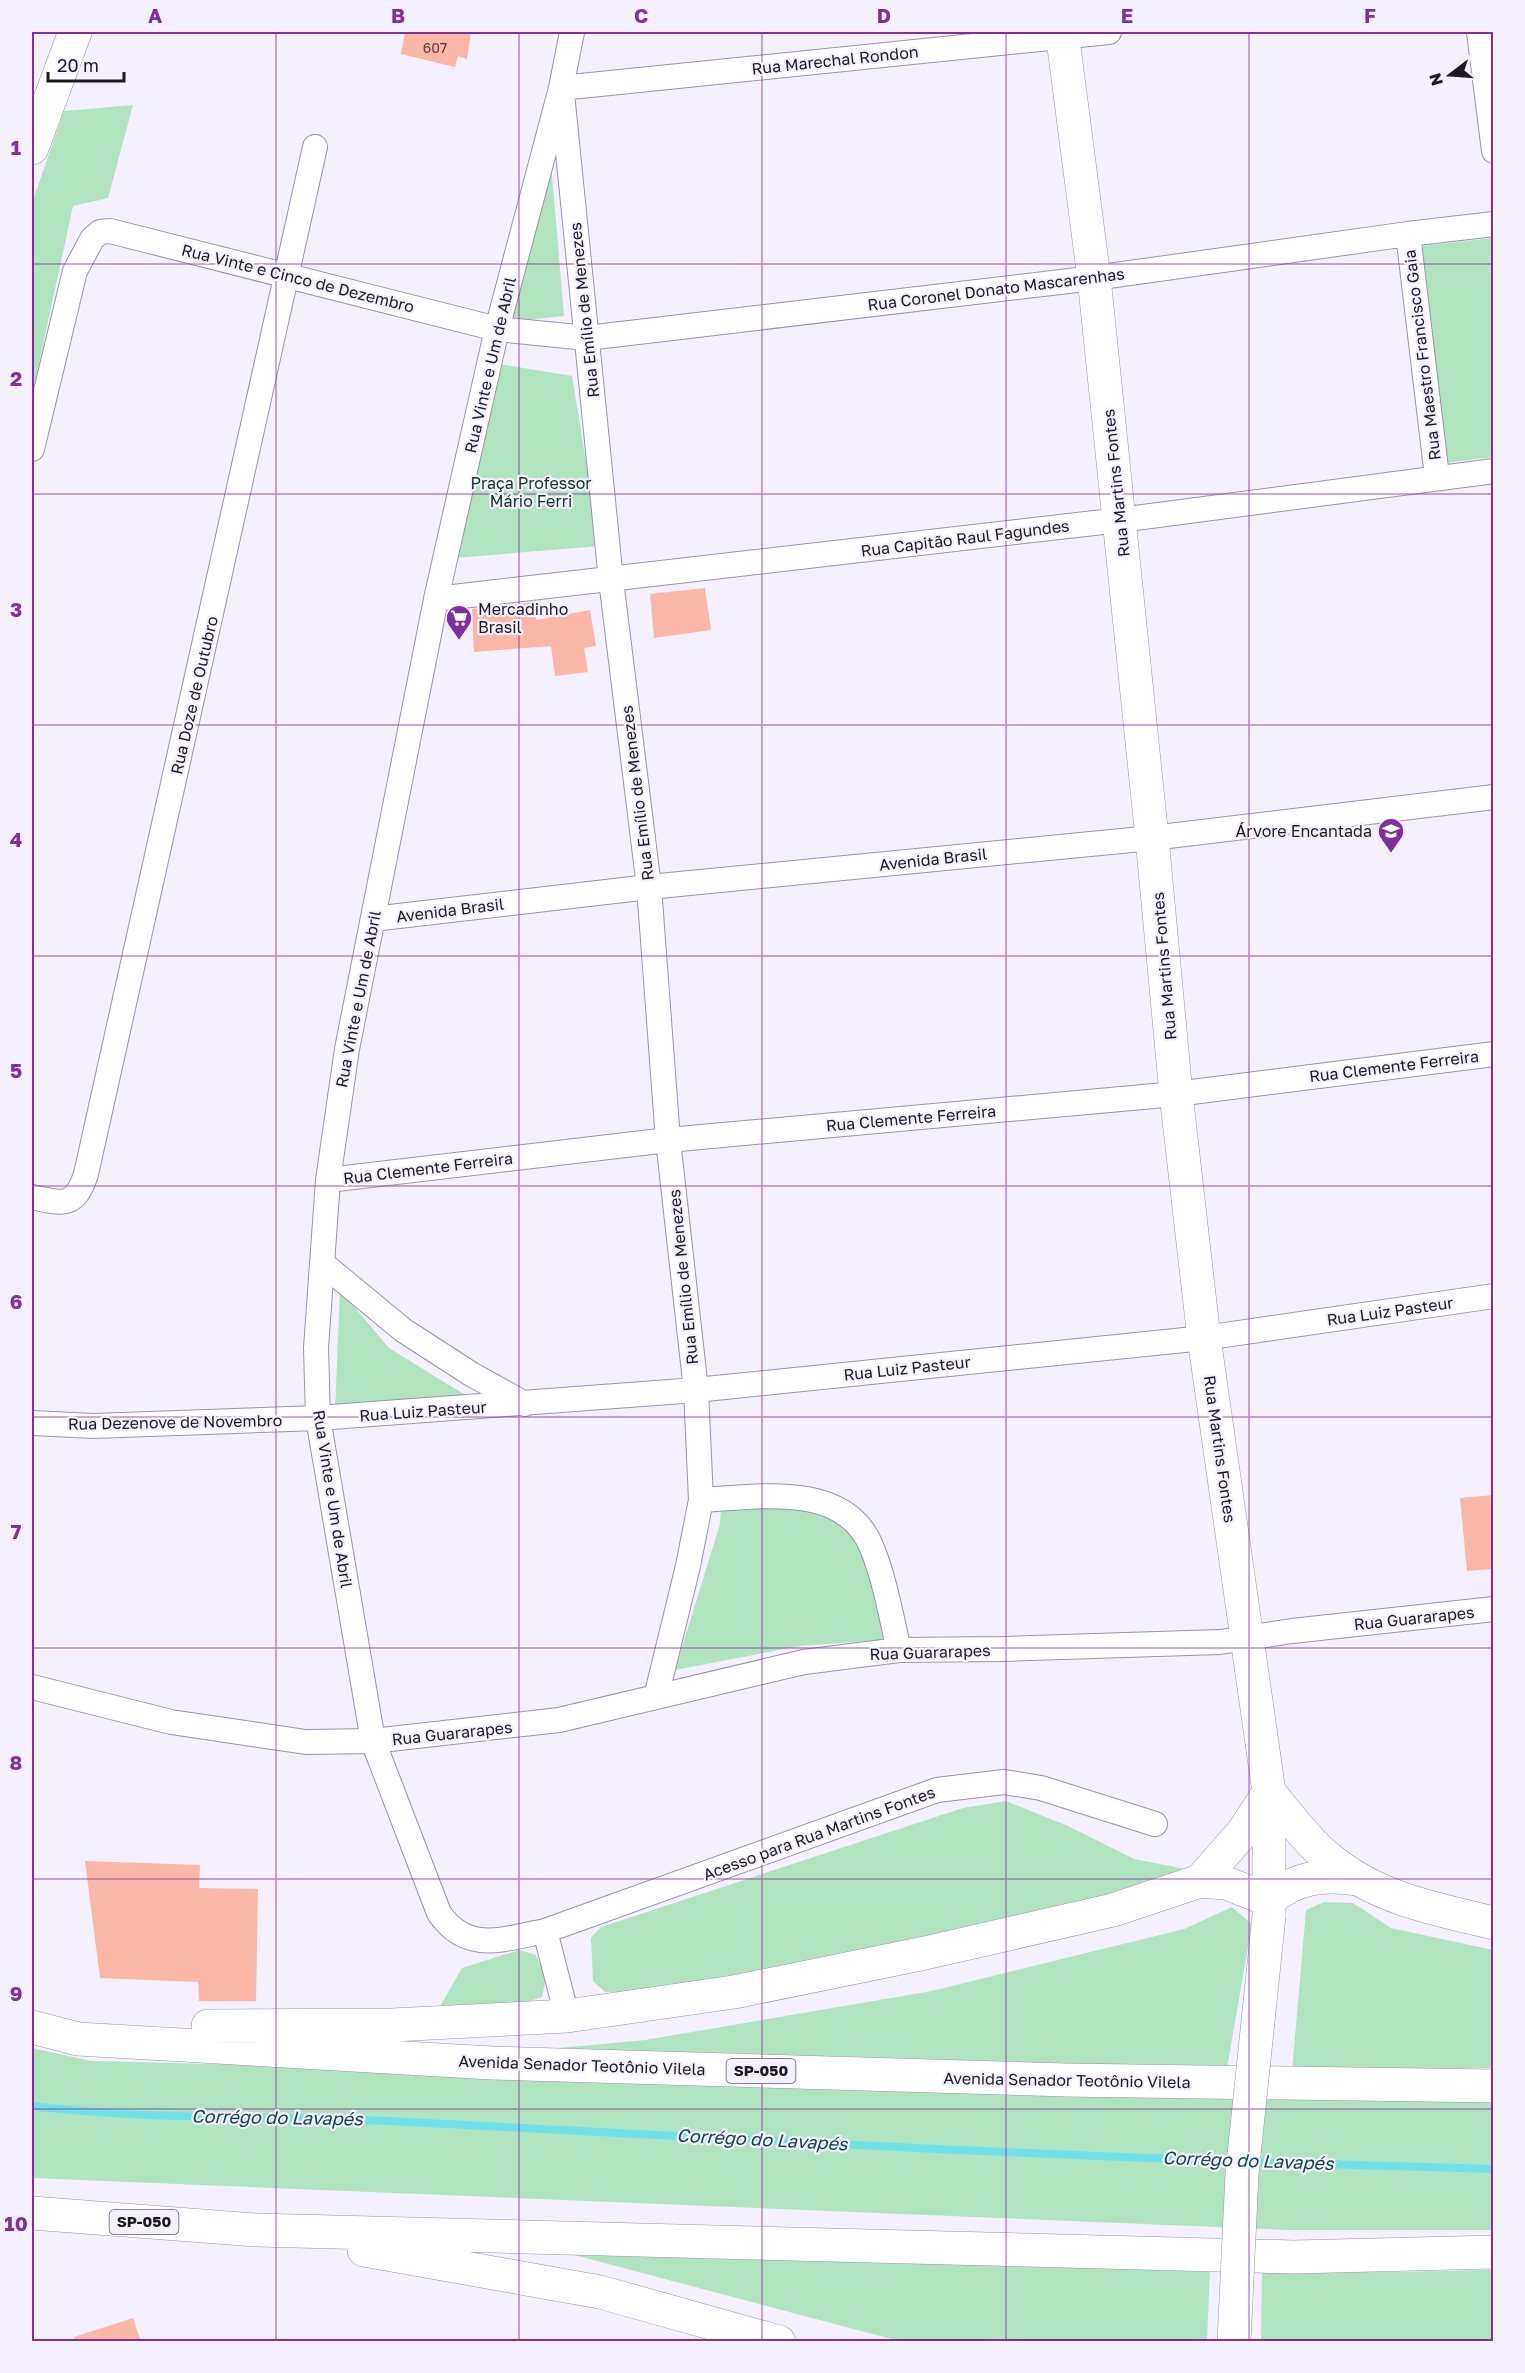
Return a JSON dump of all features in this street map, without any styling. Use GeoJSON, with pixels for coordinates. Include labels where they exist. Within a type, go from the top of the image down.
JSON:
{"type":"FeatureCollection","features":[{"type":"Feature","properties":{"kind":"main road"},"geometry":{"type":"LineString","coordinates":[[32,148],[75,32]]}},
{"type":"Feature","properties":{"kind":"main road","name":"Rua Martins Fontes"},"geometry":{"type":"LineString","coordinates":[[1062,34],[1094,278],[1176,1094],[1204,1338],[1269,1792],[1269,1908],[1242,2174],[1234,2342]]}},
{"type":"Feature","properties":{"kind":"main road"},"geometry":{"type":"LineString","coordinates":[[1200,1881],[1243,1832],[1269,1792],[1326,1857],[1357,1879],[1396,1898],[1494,1923]]}},
{"type":"Feature","properties":{"kind":"main road"},"geometry":{"type":"LineString","coordinates":[[106,2041],[152,2030],[193,2025],[392,2025],[567,2016],[734,1992],[925,1953],[1113,1910],[1200,1881],[1226,1883],[1269,1908],[1282,1889],[1306,1879],[1329,1875],[1357,1879]]}},
{"type":"Feature","properties":{"kind":"main road","name":"Avenida Senador Teotônio Vilela"},"geometry":{"type":"LineString","coordinates":[[32,2027],[78,2039],[492,2063],[1077,2081],[1494,2086]]}},
{"type":"Feature","properties":{"kind":"main road","name":"SP-050"},"geometry":{"type":"LineString","coordinates":[[32,2213],[256,2230],[1294,2257],[1494,2252]]}},
{"type":"Feature","properties":{"kind":"main road"},"geometry":{"type":"LineString","coordinates":[[256,2230],[600,2292],[779,2342]]}},
{"type":"Feature","properties":{"kind":"street","name":"Rua Vinte e Um de Abril"},"geometry":{"type":"LineString","coordinates":[[486,1940],[468,1939],[458,1934],[440,1913],[373,1742],[318,1418],[316,1348],[328,1180],[347,1048],[436,599],[497,329],[561,88],[572,32]]}},
{"type":"Feature","properties":{"kind":"street","name":"Rua Marechal Rondon"},"geometry":{"type":"LineString","coordinates":[[561,88],[1062,34],[1109,32]]}},
{"type":"Feature","properties":{"kind":"street"},"geometry":{"type":"LineString","coordinates":[[1479,32],[1494,151]]}},
{"type":"Feature","properties":{"kind":"street","name":"Rua Emílio de Menezes"},"geometry":{"type":"LineString","coordinates":[[561,88],[611,580],[649,887],[668,1140],[696,1389],[701,1500],[688,1566],[656,1697]]}},
{"type":"Feature","properties":{"kind":"street","name":"Rua Doze de Outubro"},"geometry":{"type":"LineString","coordinates":[[32,1197],[63,1202],[71,1200],[81,1190],[86,1174],[315,147]]}},
{"type":"Feature","properties":{"kind":"street","name":"Rua Coronel Donato Mascarenhas"},"geometry":{"type":"LineString","coordinates":[[497,329],[587,338],[1094,278],[1494,224]]}},
{"type":"Feature","properties":{"kind":"street","name":"Rua Vinte e Cinco de Dezembro"},"geometry":{"type":"LineString","coordinates":[[32,449],[75,271],[87,245],[100,232],[121,232],[497,329]]}},
{"type":"Feature","properties":{"kind":"street","name":"Rua Maestro Francisco Gaia"},"geometry":{"type":"LineString","coordinates":[[1408,234],[1437,477]]}},
{"type":"Feature","properties":{"kind":"street","name":"Rua Capitão Raul Fagundes"},"geometry":{"type":"LineString","coordinates":[[436,599],[1120,520],[1494,471]]}},
{"type":"Feature","properties":{"kind":"street","name":"Avenida Brasil"},"geometry":{"type":"LineString","coordinates":[[373,919],[649,887],[1152,838],[1494,797]]}},
{"type":"Feature","properties":{"kind":"street","name":"Rua Clemente Ferreira"},"geometry":{"type":"LineString","coordinates":[[328,1180],[668,1140],[1176,1094],[1494,1054]]}},
{"type":"Feature","properties":{"kind":"street"},"geometry":{"type":"LineString","coordinates":[[322,1263],[403,1330],[471,1374],[525,1404]]}},
{"type":"Feature","properties":{"kind":"street","name":"Rua Luiz Pasteur"},"geometry":{"type":"LineString","coordinates":[[318,1418],[525,1404],[696,1389],[1204,1338],[1494,1296]]}},
{"type":"Feature","properties":{"kind":"street","name":"Rua Dezenove de Novembro"},"geometry":{"type":"LineString","coordinates":[[32,1423],[93,1426],[318,1418]]}},
{"type":"Feature","properties":{"kind":"street"},"geometry":{"type":"LineString","coordinates":[[701,1500],[771,1497],[812,1500],[833,1505],[852,1519],[872,1546],[899,1650]]}},
{"type":"Feature","properties":{"kind":"street","name":"Rua Guararapes"},"geometry":{"type":"LineString","coordinates":[[32,1688],[171,1722],[306,1742],[373,1742],[559,1720],[804,1662],[899,1650],[1196,1643],[1494,1610]]}},
{"type":"Feature","properties":{"kind":"street","name":"Acesso para Rua Martins Fontes"},"geometry":{"type":"LineString","coordinates":[[486,1940],[545,1931],[937,1790],[1004,1782],[1041,1788],[1155,1824]]}},
{"type":"Feature","properties":{"kind":"street"},"geometry":{"type":"LineString","coordinates":[[545,1931],[567,2016]]}},
{"type":"Feature","properties":{"kind":"green space"},"geometry":{"type":"Polygon","coordinates":[[[133,105],[108,198],[73,206],[32,396],[32,203],[64,111],[133,105]]]}},
{"type":"Feature","properties":{"kind":"green space"},"geometry":{"type":"Polygon","coordinates":[[[551,163],[564,316],[506,322],[551,163]]]}},
{"type":"Feature","properties":{"kind":"green space"},"geometry":{"type":"Polygon","coordinates":[[[1493,238],[1493,457],[1446,463],[1421,246],[1493,238]]]}},
{"type":"Feature","properties":{"kind":"green space","name":"Praça Professor Mário Ferri"},"geometry":{"type":"Polygon","coordinates":[[[499,364],[572,376],[600,546],[455,558],[499,364]]]}},
{"type":"Feature","properties":{"kind":"green space"},"geometry":{"type":"Polygon","coordinates":[[[340,1290],[389,1348],[470,1398],[335,1411],[340,1290]]]}},
{"type":"Feature","properties":{"kind":"green space"},"geometry":{"type":"Polygon","coordinates":[[[797,1502],[834,1510],[866,1543],[892,1639],[800,1646],[675,1670],[720,1524],[721,1508],[797,1502]]]}},
{"type":"Feature","properties":{"kind":"green space"},"geometry":{"type":"Polygon","coordinates":[[[1006,1801],[1068,1826],[1134,1859],[1196,1871],[1084,1906],[860,1954],[639,1993],[605,1992],[593,1981],[591,1938],[601,1927],[963,1808],[1006,1801]]]}},
{"type":"Feature","properties":{"kind":"green space"},"geometry":{"type":"Polygon","coordinates":[[[1324,1902],[1353,1903],[1391,1928],[1493,1950],[1493,2068],[1292,2071],[1306,1910],[1324,1902]]]}},
{"type":"Feature","properties":{"kind":"green space"},"geometry":{"type":"Polygon","coordinates":[[[1232,1907],[1252,1924],[1226,2074],[548,2049],[645,2040],[932,1991],[1184,1929],[1232,1907]]]}},
{"type":"Feature","properties":{"kind":"green space"},"geometry":{"type":"Polygon","coordinates":[[[519,1950],[536,1955],[546,1978],[542,1997],[527,2002],[439,2008],[462,1968],[519,1950]]]}},
{"type":"Feature","properties":{"kind":"green space"},"geometry":{"type":"Polygon","coordinates":[[[32,2048],[91,2061],[1493,2096],[1493,2230],[1289,2230],[32,2178],[32,2048]]]}},
{"type":"Feature","properties":{"kind":"green space"},"geometry":{"type":"Polygon","coordinates":[[[514,2239],[1210,2268],[1207,2341],[899,2341],[514,2239]]]}},
{"type":"Feature","properties":{"kind":"green space"},"geometry":{"type":"Polygon","coordinates":[[[1262,2270],[1386,2272],[1493,2270],[1493,2341],[1261,2342],[1262,2270]]]}},
{"type":"Feature","properties":{"kind":"building"},"geometry":{"type":"Polygon","coordinates":[[[405,32],[471,32],[467,59],[458,56],[455,67],[401,54],[405,32]]]}},
{"type":"Feature","properties":{"kind":"building"},"geometry":{"type":"Polygon","coordinates":[[[705,588],[711,630],[654,638],[650,594],[705,588]]]}},
{"type":"Feature","properties":{"kind":"building"},"geometry":{"type":"Polygon","coordinates":[[[535,602],[536,620],[590,610],[596,646],[584,648],[588,672],[555,676],[551,646],[474,652],[472,609],[535,602]]]}},
{"type":"Feature","properties":{"kind":"building"},"geometry":{"type":"Polygon","coordinates":[[[1494,1495],[1494,1569],[1467,1571],[1460,1498],[1494,1495]]]}},
{"type":"Feature","properties":{"kind":"building"},"geometry":{"type":"Polygon","coordinates":[[[85,1861],[200,1865],[199,1888],[258,1889],[256,2001],[199,2001],[198,1982],[100,1978],[85,1861]]]}},
{"type":"Feature","properties":{"kind":"building"},"geometry":{"type":"Polygon","coordinates":[[[133,2318],[141,2342],[75,2342],[74,2337],[133,2318]]]}},
{"type":"Feature","properties":{"kind":"waterway","name":"Corrégo do Lavapés"},"geometry":{"type":"LineString","coordinates":[[32,2106],[125,2114],[360,2120],[1237,2161]]}},
{"type":"Feature","properties":{"kind":"waterway","name":"Corrégo do Lavapés"},"geometry":{"type":"LineString","coordinates":[[1252,2162],[1494,2169]]}},
{"type":"Feature","properties":{"kind":"place","name":"Mercadinho Brasil"},"geometry":{"type":"Point","coordinates":[459,641]}},
{"type":"Feature","properties":{"kind":"place","name":"Árvore Encantada"},"geometry":{"type":"Point","coordinates":[1391,854]}}]}
